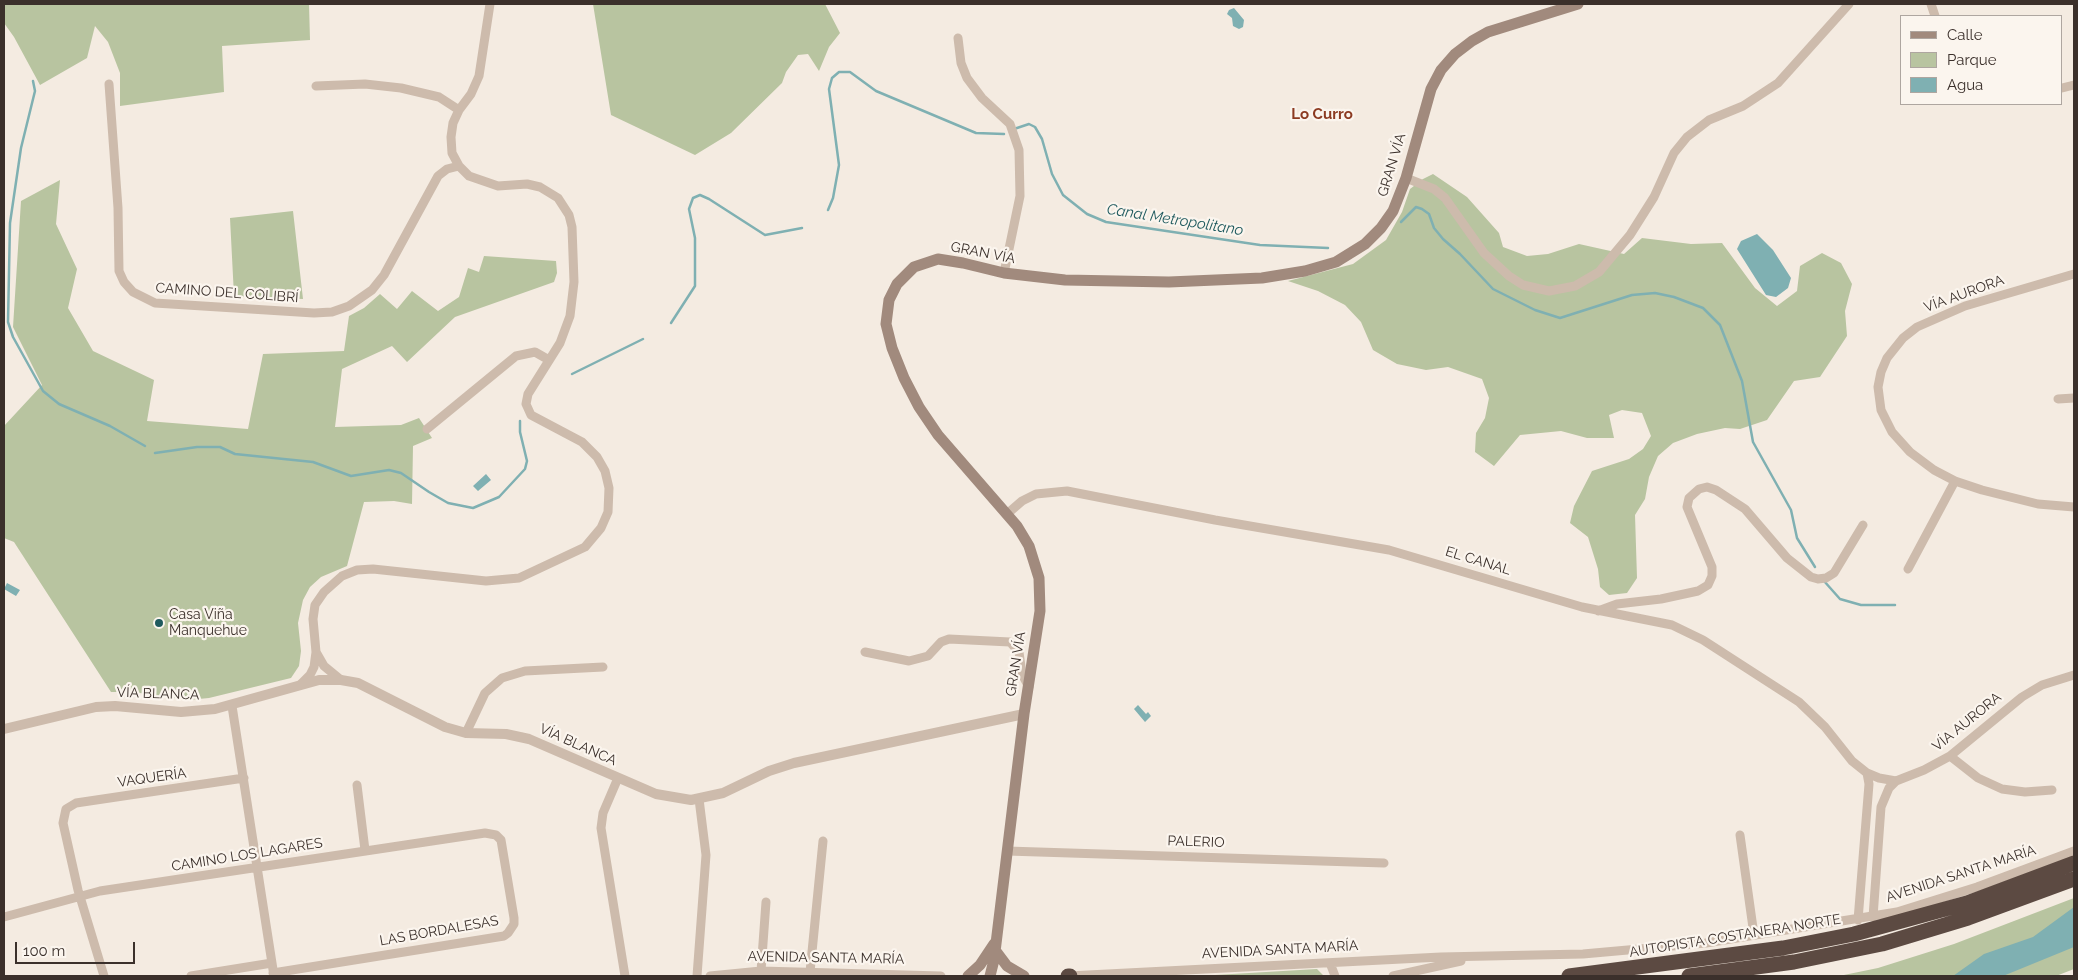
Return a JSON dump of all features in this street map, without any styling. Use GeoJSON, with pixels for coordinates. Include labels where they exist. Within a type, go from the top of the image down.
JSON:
{"type":"FeatureCollection","features":[{"type":"Feature","properties":{"kind":"highway","name":"AUTOPISTA COSTANERA NORTE"},"geometry":{"type":"LineString","coordinates":[[1569,976],[1783,948],[1854,934],[1967,903],[2074,863]]}},
{"type":"Feature","properties":{"kind":"highway"},"geometry":{"type":"LineString","coordinates":[[1689,976],[1794,962],[1882,944],[1968,918],[2074,879]]}},
{"type":"Feature","properties":{"kind":"main road","name":"GRAN VÍA"},"geometry":{"type":"LineString","coordinates":[[990,976],[996,945],[1024,714],[1040,611],[1039,584],[1029,546],[1007,514],[949,448],[919,407],[898,363],[886,324],[887,308],[892,292],[907,272],[922,263],[938,259],[950,260],[1004,273],[1065,280],[1199,282],[1262,278],[1314,269],[1346,257],[1373,237],[1393,211],[1406,178],[1431,90],[1441,70],[1455,54],[1488,32],[1578,4]]}},
{"type":"Feature","properties":{"kind":"main road","name":"GRAN VÍA"},"geometry":{"type":"LineString","coordinates":[[968,976],[980,965],[996,945]]}},
{"type":"Feature","properties":{"kind":"main road"},"geometry":{"type":"LineString","coordinates":[[996,945],[1007,966],[1024,976]]}},
{"type":"Feature","properties":{"kind":"main road","name":"AVENIDA SANTA MARÍA"},"geometry":{"type":"LineString","coordinates":[[1064,976],[1069,976]]}},
{"type":"Feature","properties":{"kind":"street"},"geometry":{"type":"LineString","coordinates":[[297,686],[310,675],[314,667],[316,652],[313,627],[315,605],[329,586],[349,573],[373,569],[460,579],[510,580],[527,575],[585,547],[597,535],[605,520],[609,504],[609,488],[602,464],[582,442],[531,415],[527,408],[528,394],[565,333],[571,308],[574,282],[572,227],[569,215],[558,198],[547,190],[534,185],[498,186],[483,183],[463,172],[452,152],[450,137],[453,123],[459,110],[472,94],[479,76],[490,4]]}},
{"type":"Feature","properties":{"kind":"street"},"geometry":{"type":"LineString","coordinates":[[1406,178],[1434,190],[1445,198],[1484,253],[1523,285],[1550,291],[1575,286],[1599,272],[1630,235],[1654,197],[1674,152],[1687,137],[1709,120],[1743,106],[1778,83],[1849,4]]}},
{"type":"Feature","properties":{"kind":"street"},"geometry":{"type":"LineString","coordinates":[[958,38],[959,55],[967,78],[982,98],[1010,124],[1019,150],[1020,196],[1004,273]]}},
{"type":"Feature","properties":{"kind":"street","name":"CAMINO DEL COLIBRÍ"},"geometry":{"type":"LineString","coordinates":[[109,84],[118,208],[118,264],[121,277],[128,287],[138,296],[149,301],[314,313],[332,312],[349,306],[372,290],[384,275],[438,176],[447,169],[459,166]]}},
{"type":"Feature","properties":{"kind":"street"},"geometry":{"type":"LineString","coordinates":[[316,86],[365,84],[401,88],[439,97],[459,110]]}},
{"type":"Feature","properties":{"kind":"street","name":"VÍA AURORA"},"geometry":{"type":"LineString","coordinates":[[2074,274],[1988,298],[1938,317],[1910,332],[1887,358],[1881,372],[1878,395],[1881,410],[1888,425],[1910,452],[1934,470],[1955,481],[2023,501],[2074,507]]}},
{"type":"Feature","properties":{"kind":"street"},"geometry":{"type":"LineString","coordinates":[[426,429],[516,356],[535,352],[549,360]]}},
{"type":"Feature","properties":{"kind":"street"},"geometry":{"type":"LineString","coordinates":[[2058,399],[2074,398]]}},
{"type":"Feature","properties":{"kind":"street"},"geometry":{"type":"LineString","coordinates":[[1908,569],[1955,481]]}},
{"type":"Feature","properties":{"kind":"street"},"geometry":{"type":"LineString","coordinates":[[1598,611],[1617,604],[1661,599],[1698,592],[1708,584],[1712,576],[1712,567],[1687,507],[1691,494],[1699,488],[1712,488],[1745,509],[1783,554],[1802,571],[1818,579],[1826,578],[1834,573],[1864,525]]}},
{"type":"Feature","properties":{"kind":"street","name":"EL CANAL"},"geometry":{"type":"LineString","coordinates":[[1007,514],[1022,501],[1036,494],[1067,491],[1215,520],[1389,550],[1598,611],[1672,625],[1697,636],[1799,702],[1825,727],[1852,761],[1866,773],[1896,781]]}},
{"type":"Feature","properties":{"kind":"street"},"geometry":{"type":"LineString","coordinates":[[865,652],[909,661],[928,656],[941,642],[949,638],[1010,642],[1019,652],[1022,674],[1029,687]]}},
{"type":"Feature","properties":{"kind":"street"},"geometry":{"type":"LineString","coordinates":[[316,652],[324,666],[342,680]]}},
{"type":"Feature","properties":{"kind":"street"},"geometry":{"type":"LineString","coordinates":[[466,733],[485,693],[502,678],[525,671],[603,667]]}},
{"type":"Feature","properties":{"kind":"street","name":"VÍA AURORA"},"geometry":{"type":"LineString","coordinates":[[1896,781],[1924,770],[1950,756],[2022,696],[2042,685],[2074,675]]}},
{"type":"Feature","properties":{"kind":"street","name":"VÍA BLANCA"},"geometry":{"type":"LineString","coordinates":[[4,729],[96,707],[115,706],[181,712],[232,706],[319,680],[342,680],[358,684],[445,727],[466,733],[506,734],[529,739],[666,797],[699,799],[723,793],[769,771],[794,762],[1024,714]]}},
{"type":"Feature","properties":{"kind":"street"},"geometry":{"type":"LineString","coordinates":[[232,706],[273,975]]}},
{"type":"Feature","properties":{"kind":"street"},"geometry":{"type":"LineString","coordinates":[[1950,756],[1978,778],[2002,789],[2025,792],[2052,790]]}},
{"type":"Feature","properties":{"kind":"street"},"geometry":{"type":"LineString","coordinates":[[1858,920],[1868,784],[1866,773]]}},
{"type":"Feature","properties":{"kind":"street","name":"VAQUERÍA"},"geometry":{"type":"LineString","coordinates":[[80,896],[63,823],[66,809],[76,802],[244,778]]}},
{"type":"Feature","properties":{"kind":"street"},"geometry":{"type":"LineString","coordinates":[[618,778],[603,814],[601,828],[625,976]]}},
{"type":"Feature","properties":{"kind":"street"},"geometry":{"type":"LineString","coordinates":[[1873,918],[1882,802],[1886,791],[1896,781]]}},
{"type":"Feature","properties":{"kind":"street"},"geometry":{"type":"LineString","coordinates":[[357,785],[366,850]]}},
{"type":"Feature","properties":{"kind":"street"},"geometry":{"type":"LineString","coordinates":[[697,976],[706,856],[699,799]]}},
{"type":"Feature","properties":{"kind":"street","name":"CAMINO LOS LAGARES"},"geometry":{"type":"LineString","coordinates":[[4,917],[80,896],[366,850],[485,833],[496,835]]}},
{"type":"Feature","properties":{"kind":"street","name":"LAS BORDALESAS"},"geometry":{"type":"LineString","coordinates":[[273,975],[504,936],[514,924],[514,918],[503,844],[496,835]]}},
{"type":"Feature","properties":{"kind":"street"},"geometry":{"type":"LineString","coordinates":[[1740,835],[1754,935]]}},
{"type":"Feature","properties":{"kind":"street"},"geometry":{"type":"LineString","coordinates":[[810,972],[823,841]]}},
{"type":"Feature","properties":{"kind":"street","name":"PALERIO"},"geometry":{"type":"LineString","coordinates":[[1007,851],[1384,863]]}},
{"type":"Feature","properties":{"kind":"street","name":"AVENIDA SANTA MARÍA"},"geometry":{"type":"LineString","coordinates":[[1069,976],[1619,951],[1754,935],[1873,918],[1958,894],[2074,851]]}},
{"type":"Feature","properties":{"kind":"street"},"geometry":{"type":"LineString","coordinates":[[80,896],[104,976]]}},
{"type":"Feature","properties":{"kind":"street"},"geometry":{"type":"LineString","coordinates":[[761,971],[766,902]]}},
{"type":"Feature","properties":{"kind":"street","name":"AVENIDA SANTA MARÍA"},"geometry":{"type":"LineString","coordinates":[[1393,976],[1498,956]]}},
{"type":"Feature","properties":{"kind":"street"},"geometry":{"type":"LineString","coordinates":[[191,976],[272,963]]}},
{"type":"Feature","properties":{"kind":"street"},"geometry":{"type":"LineString","coordinates":[[1330,963],[1335,970],[1335,976]]}},
{"type":"Feature","properties":{"kind":"street","name":"AVENIDA SANTA MARÍA"},"geometry":{"type":"LineString","coordinates":[[710,976],[761,971],[941,976]]}},
{"type":"Feature","properties":{"kind":"green space"},"geometry":{"type":"Polygon","coordinates":[[[4,4],[309,4],[310,40],[222,46],[224,92],[120,106],[120,73],[108,42],[95,26],[87,58],[40,85],[14,37],[4,23],[4,4]]]}},
{"type":"Feature","properties":{"kind":"green space"},"geometry":{"type":"Polygon","coordinates":[[[593,4],[825,4],[840,33],[829,47],[819,71],[808,54],[798,55],[786,72],[782,83],[731,133],[695,155],[611,115],[593,4]]]}},
{"type":"Feature","properties":{"kind":"green space"},"geometry":{"type":"Polygon","coordinates":[[[1433,174],[1467,197],[1499,233],[1503,247],[1527,256],[1548,254],[1579,244],[1624,254],[1642,238],[1691,244],[1722,243],[1755,288],[1777,306],[1797,291],[1800,266],[1822,253],[1841,263],[1852,284],[1845,311],[1847,336],[1820,377],[1794,381],[1767,420],[1740,429],[1725,428],[1697,434],[1673,443],[1658,456],[1649,477],[1645,499],[1635,515],[1637,578],[1627,593],[1609,595],[1600,587],[1598,569],[1588,537],[1570,523],[1574,506],[1592,471],[1629,459],[1643,449],[1651,436],[1642,413],[1622,410],[1609,415],[1614,438],[1587,438],[1561,431],[1520,435],[1494,466],[1475,452],[1476,433],[1485,418],[1489,398],[1482,379],[1448,367],[1426,370],[1397,364],[1373,350],[1361,322],[1345,305],[1318,291],[1288,281],[1353,264],[1386,240],[1402,212],[1410,189],[1433,174]]]}},
{"type":"Feature","properties":{"kind":"green space"},"geometry":{"type":"Polygon","coordinates":[[[60,180],[56,224],[77,269],[68,308],[93,351],[154,380],[147,421],[248,429],[263,354],[344,351],[349,316],[364,308],[380,294],[397,309],[412,291],[438,311],[459,297],[468,268],[479,272],[484,256],[556,261],[557,273],[554,282],[455,317],[407,362],[392,346],[342,369],[335,427],[401,425],[419,418],[432,438],[413,446],[412,504],[394,501],[364,502],[347,566],[321,577],[310,587],[303,600],[298,623],[301,651],[299,666],[291,678],[209,698],[188,700],[133,692],[111,692],[14,542],[4,538],[4,426],[42,385],[13,327],[21,201],[60,180]]]}},
{"type":"Feature","properties":{"kind":"green space"},"geometry":{"type":"Polygon","coordinates":[[[293,211],[303,299],[234,296],[230,218],[293,211]]]}},
{"type":"Feature","properties":{"kind":"green space"},"geometry":{"type":"Polygon","coordinates":[[[2074,898],[2074,969],[2056,976],[1839,976],[1878,968],[1954,944],[2074,898]]]}},
{"type":"Feature","properties":{"kind":"green space"},"geometry":{"type":"Polygon","coordinates":[[[1317,969],[1324,976],[1198,976],[1317,969]]]}},
{"type":"Feature","properties":{"kind":"water"},"geometry":{"type":"Polygon","coordinates":[[[1234,8],[1244,20],[1243,27],[1239,29],[1233,26],[1232,18],[1227,14],[1229,10],[1234,8]]]}},
{"type":"Feature","properties":{"kind":"water"},"geometry":{"type":"Polygon","coordinates":[[[1757,234],[1773,250],[1791,278],[1788,288],[1776,297],[1766,295],[1737,249],[1741,241],[1757,234]]]}},
{"type":"Feature","properties":{"kind":"water"},"geometry":{"type":"Polygon","coordinates":[[[486,474],[491,480],[478,491],[473,486],[486,474]]]}},
{"type":"Feature","properties":{"kind":"water"},"geometry":{"type":"Polygon","coordinates":[[[7,583],[20,590],[16,596],[4,589],[7,583]]]}},
{"type":"Feature","properties":{"kind":"water"},"geometry":{"type":"Polygon","coordinates":[[[1138,705],[1146,714],[1148,712],[1151,716],[1145,722],[1134,709],[1138,705]]]}},
{"type":"Feature","properties":{"kind":"water"},"geometry":{"type":"Polygon","coordinates":[[[2074,907],[2074,947],[2003,976],[1953,976],[1984,954],[2033,937],[2074,907]]]}},
{"type":"Feature","properties":{"kind":"waterway","name":"Canal Metropolitano"},"geometry":{"type":"LineString","coordinates":[[828,210],[833,198],[839,165],[829,89],[832,78],[839,72],[850,72],[876,91],[976,133],[1004,134]]}},
{"type":"Feature","properties":{"kind":"waterway","name":"Canal Metropolitano"},"geometry":{"type":"LineString","coordinates":[[33,81],[35,91],[21,148],[10,223],[8,322],[13,337],[43,391],[59,404],[110,426],[145,446]]}},
{"type":"Feature","properties":{"kind":"waterway","name":"Canal Metropolitano"},"geometry":{"type":"LineString","coordinates":[[1014,129],[1029,124],[1035,127],[1042,139],[1052,174],[1063,195],[1087,214],[1106,222],[1260,245],[1328,248]]}},
{"type":"Feature","properties":{"kind":"waterway","name":"Canal Metropolitano"},"geometry":{"type":"LineString","coordinates":[[671,323],[695,286],[695,238],[689,209],[693,198],[700,195],[709,199],[765,235],[802,228]]}},
{"type":"Feature","properties":{"kind":"waterway","name":"Canal Metropolitano"},"geometry":{"type":"LineString","coordinates":[[1401,222],[1416,207],[1422,209],[1429,214],[1434,228],[1443,239],[1493,289],[1535,310],[1560,318],[1632,295],[1655,293],[1674,297],[1703,308],[1720,325],[1742,381],[1753,442],[1791,510],[1797,538],[1815,567]]}},
{"type":"Feature","properties":{"kind":"waterway","name":"Canal Metropolitano"},"geometry":{"type":"LineString","coordinates":[[572,374],[643,339]]}},
{"type":"Feature","properties":{"kind":"waterway","name":"Canal Metropolitano"},"geometry":{"type":"LineString","coordinates":[[155,453],[197,447],[220,447],[235,454],[313,462],[351,476],[389,470],[401,473],[448,503],[473,508],[499,497],[525,469],[527,461],[520,432],[520,421]]}},
{"type":"Feature","properties":{"kind":"waterway","name":"Canal Metropolitano"},"geometry":{"type":"LineString","coordinates":[[1824,581],[1840,599],[1861,605],[1895,605]]}},
{"type":"Feature","properties":{"kind":"place","name":"Casa Viña Manquehue"},"geometry":{"type":"Point","coordinates":[159,623]}},
{"type":"Feature","properties":{"kind":"district","name":"Lo Curro"},"geometry":{"type":"Point","coordinates":[1322,114]}}]}
